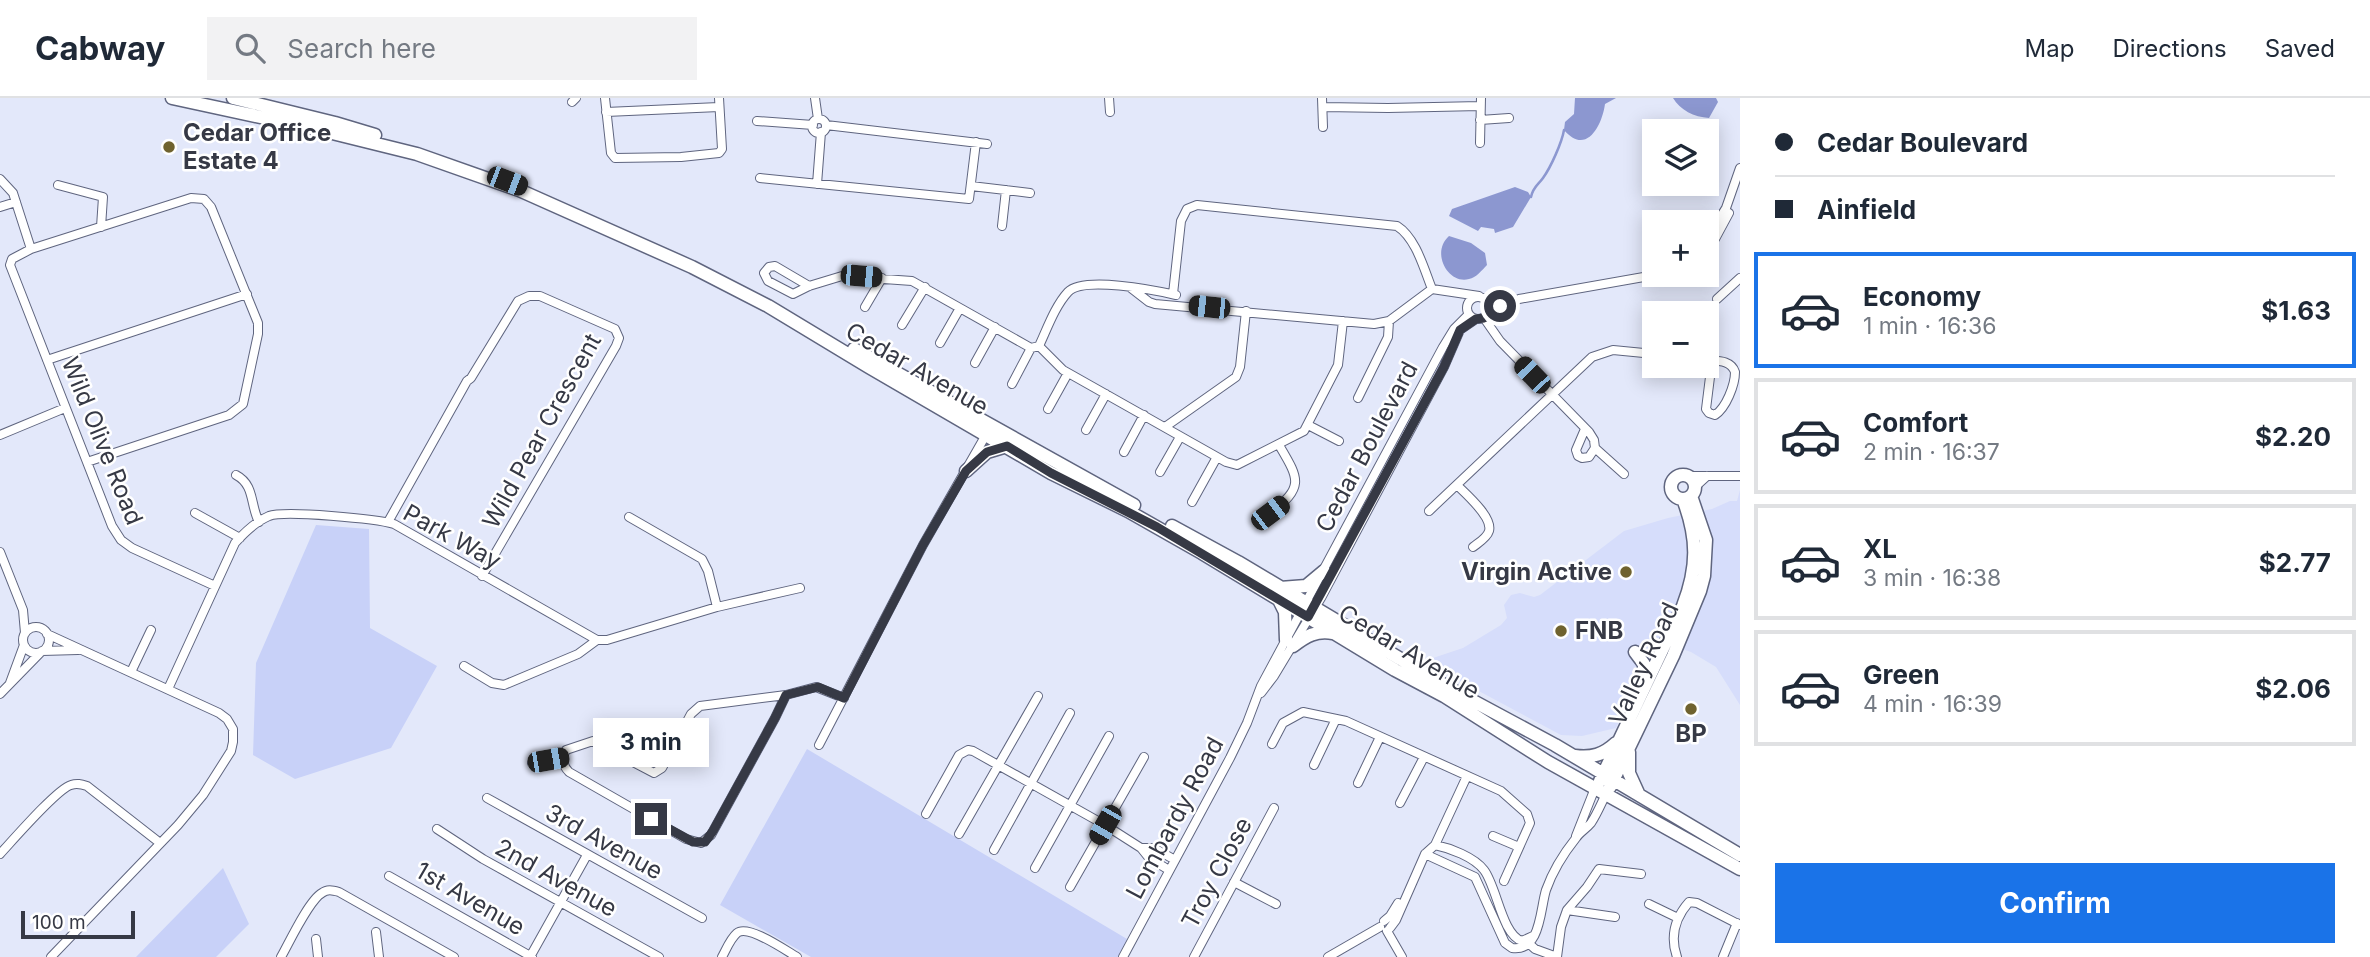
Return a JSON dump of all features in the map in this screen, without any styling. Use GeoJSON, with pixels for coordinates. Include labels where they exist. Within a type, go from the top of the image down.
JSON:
{"type":"FeatureCollection","features":[{"type":"Feature","properties":{"kind":"main road","name":"Cedar Avenue"},"geometry":{"type":"LineString","coordinates":[[172,98],[404,150],[519,190],[622,235],[749,296],[989,429],[1238,562],[1279,593]]}},
{"type":"Feature","properties":{"kind":"main road","name":"Cedar Avenue"},"geometry":{"type":"LineString","coordinates":[[233,98],[335,123],[495,176],[611,223],[740,286],[989,429],[1007,446],[1051,473],[1157,527],[1480,703],[1740,855]]}},
{"type":"Feature","properties":{"kind":"main road"},"geometry":{"type":"LineString","coordinates":[[966,471],[987,452],[1007,446]]}},
{"type":"Feature","properties":{"kind":"main road"},"geometry":{"type":"LineString","coordinates":[[1678,476],[1686,476],[1692,480],[1689,494],[1672,492],[1671,484],[1678,476]]}},
{"type":"Feature","properties":{"kind":"main road","name":"Valley Road"},"geometry":{"type":"LineString","coordinates":[[1601,791],[1673,656],[1697,582],[1706,540],[1689,494]]}},
{"type":"Feature","properties":{"kind":"main road"},"geometry":{"type":"LineString","coordinates":[[1324,571],[1306,586],[1279,593],[1285,612],[1289,643],[1311,633],[1340,635]]}},
{"type":"Feature","properties":{"kind":"main road","name":"Valley Road"},"geometry":{"type":"LineString","coordinates":[[1624,744],[1643,687],[1697,582]]}},
{"type":"Feature","properties":{"kind":"main road","name":"Cedar Avenue"},"geometry":{"type":"LineString","coordinates":[[1307,610],[1395,670],[1444,696],[1548,762],[1740,869]]}},
{"type":"Feature","properties":{"kind":"main road"},"geometry":{"type":"LineString","coordinates":[[1635,652],[1644,664],[1643,687]]}},
{"type":"Feature","properties":{"kind":"main road"},"geometry":{"type":"LineString","coordinates":[[1571,756],[1595,756],[1624,744],[1629,773],[1639,795]]}},
{"type":"Feature","properties":{"kind":"street"},"geometry":{"type":"LineString","coordinates":[[606,98],[606,112],[609,149],[615,158],[681,157],[719,153],[722,149],[719,102],[606,112]]}},
{"type":"Feature","properties":{"kind":"street"},"geometry":{"type":"LineString","coordinates":[[818,98],[815,131],[824,129],[986,144]]}},
{"type":"Feature","properties":{"kind":"street"},"geometry":{"type":"LineString","coordinates":[[1109,98],[1110,112]]}},
{"type":"Feature","properties":{"kind":"street"},"geometry":{"type":"LineString","coordinates":[[1323,127],[1323,103],[1388,108],[1481,102],[1480,143]]}},
{"type":"Feature","properties":{"kind":"street"},"geometry":{"type":"LineString","coordinates":[[1480,120],[1509,118]]}},
{"type":"Feature","properties":{"kind":"street"},"geometry":{"type":"LineString","coordinates":[[757,121],[816,122]]}},
{"type":"Feature","properties":{"kind":"street"},"geometry":{"type":"LineString","coordinates":[[817,184],[824,129]]}},
{"type":"Feature","properties":{"kind":"street"},"geometry":{"type":"LineString","coordinates":[[760,178],[969,199],[976,142]]}},
{"type":"Feature","properties":{"kind":"street"},"geometry":{"type":"LineString","coordinates":[[1719,232],[1737,186],[1740,168]]}},
{"type":"Feature","properties":{"kind":"street"},"geometry":{"type":"LineString","coordinates":[[0,179],[13,192],[31,249],[191,198],[204,200],[209,204],[259,327],[245,399],[241,407],[229,415],[87,461]]}},
{"type":"Feature","properties":{"kind":"street"},"geometry":{"type":"LineString","coordinates":[[58,185],[103,197],[101,227]]}},
{"type":"Feature","properties":{"kind":"street"},"geometry":{"type":"LineString","coordinates":[[971,186],[1030,193]]}},
{"type":"Feature","properties":{"kind":"street"},"geometry":{"type":"LineString","coordinates":[[1719,222],[1737,186]]}},
{"type":"Feature","properties":{"kind":"street"},"geometry":{"type":"LineString","coordinates":[[1002,226],[1006,190]]}},
{"type":"Feature","properties":{"kind":"street"},"geometry":{"type":"LineString","coordinates":[[0,207],[16,202]]}},
{"type":"Feature","properties":{"kind":"street"},"geometry":{"type":"LineString","coordinates":[[1174,295],[1181,221],[1187,209],[1197,205],[1397,226],[1404,230],[1412,243],[1432,289]]}},
{"type":"Feature","properties":{"kind":"street","name":"Wild Olive Road"},"geometry":{"type":"LineString","coordinates":[[31,249],[12,259],[11,269],[112,526],[121,540],[132,548],[215,586]]}},
{"type":"Feature","properties":{"kind":"street"},"geometry":{"type":"LineString","coordinates":[[809,286],[775,266],[764,273],[768,281],[792,294],[846,275],[912,281],[1035,347],[1068,373],[1180,437],[1229,463],[1239,464],[1301,434],[1308,425],[1338,365],[1343,321]]}},
{"type":"Feature","properties":{"kind":"street"},"geometry":{"type":"LineString","coordinates":[[1479,316],[1519,299],[1642,275]]}},
{"type":"Feature","properties":{"kind":"street"},"geometry":{"type":"LineString","coordinates":[[865,307],[882,278]]}},
{"type":"Feature","properties":{"kind":"street"},"geometry":{"type":"LineString","coordinates":[[1717,299],[1740,278]]}},
{"type":"Feature","properties":{"kind":"street"},"geometry":{"type":"LineString","coordinates":[[1131,288],[1151,303],[1374,324],[1389,321],[1432,289],[1503,300],[1565,286],[1606,282]]}},
{"type":"Feature","properties":{"kind":"street"},"geometry":{"type":"LineString","coordinates":[[1012,384],[1066,294],[1073,288],[1087,284],[1131,288],[1174,295],[1185,305]]}},
{"type":"Feature","properties":{"kind":"street"},"geometry":{"type":"LineString","coordinates":[[902,325],[925,287]]}},
{"type":"Feature","properties":{"kind":"street"},"geometry":{"type":"LineString","coordinates":[[1460,292],[1500,341],[1593,438],[1595,447],[1624,474]]}},
{"type":"Feature","properties":{"kind":"street"},"geometry":{"type":"LineString","coordinates":[[47,360],[247,293]]}},
{"type":"Feature","properties":{"kind":"street","name":"Wild Pear Crescent"},"geometry":{"type":"LineString","coordinates":[[388,522],[514,306],[522,298],[540,296],[618,332],[616,346],[482,576]]}},
{"type":"Feature","properties":{"kind":"street"},"geometry":{"type":"LineString","coordinates":[[1469,302],[1483,298]]}},
{"type":"Feature","properties":{"kind":"street"},"geometry":{"type":"LineString","coordinates":[[1479,316],[1489,304],[1483,298]]}},
{"type":"Feature","properties":{"kind":"street"},"geometry":{"type":"LineString","coordinates":[[940,343],[960,308]]}},
{"type":"Feature","properties":{"kind":"street"},"geometry":{"type":"LineString","coordinates":[[1165,427],[1236,377],[1240,367],[1246,311]]}},
{"type":"Feature","properties":{"kind":"street","name":"Cedar Boulevard"},"geometry":{"type":"LineString","coordinates":[[1307,610],[1324,571],[1450,335],[1479,316]]}},
{"type":"Feature","properties":{"kind":"street","name":"Cedar Boulevard"},"geometry":{"type":"LineString","coordinates":[[1307,610],[1425,402],[1460,330],[1479,316]]}},
{"type":"Feature","properties":{"kind":"street"},"geometry":{"type":"LineString","coordinates":[[1358,397],[1388,337],[1389,321]]}},
{"type":"Feature","properties":{"kind":"street"},"geometry":{"type":"LineString","coordinates":[[975,363],[995,327]]}},
{"type":"Feature","properties":{"kind":"street"},"geometry":{"type":"LineString","coordinates":[[1429,511],[1586,361],[1613,350],[1642,353]]}},
{"type":"Feature","properties":{"kind":"street"},"geometry":{"type":"LineString","coordinates":[[1709,360],[1731,365],[1735,372],[1730,392],[1721,411],[1715,415],[1709,414],[1706,409],[1709,360]]}},
{"type":"Feature","properties":{"kind":"street"},"geometry":{"type":"LineString","coordinates":[[1048,409],[1068,373]]}},
{"type":"Feature","properties":{"kind":"street"},"geometry":{"type":"LineString","coordinates":[[1086,430],[1106,394]]}},
{"type":"Feature","properties":{"kind":"street"},"geometry":{"type":"LineString","coordinates":[[1416,397],[1425,402]]}},
{"type":"Feature","properties":{"kind":"street"},"geometry":{"type":"LineString","coordinates":[[0,435],[65,408]]}},
{"type":"Feature","properties":{"kind":"street"},"geometry":{"type":"LineString","coordinates":[[1124,452],[1144,415]]}},
{"type":"Feature","properties":{"kind":"street"},"geometry":{"type":"LineString","coordinates":[[1308,425],[1339,441]]}},
{"type":"Feature","properties":{"kind":"street"},"geometry":{"type":"LineString","coordinates":[[819,745],[923,545],[989,429]]}},
{"type":"Feature","properties":{"kind":"street"},"geometry":{"type":"LineString","coordinates":[[1585,429],[1577,447],[1578,456],[1589,457],[1595,447]]}},
{"type":"Feature","properties":{"kind":"street"},"geometry":{"type":"LineString","coordinates":[[1160,472],[1180,437]]}},
{"type":"Feature","properties":{"kind":"street"},"geometry":{"type":"LineString","coordinates":[[1270,513],[1290,496],[1297,482],[1295,473],[1279,445]]}},
{"type":"Feature","properties":{"kind":"street"},"geometry":{"type":"LineString","coordinates":[[1192,502],[1217,457]]}},
{"type":"Feature","properties":{"kind":"street"},"geometry":{"type":"LineString","coordinates":[[236,475],[246,482],[250,489],[253,511],[259,522]]}},
{"type":"Feature","properties":{"kind":"street"},"geometry":{"type":"LineString","coordinates":[[1689,494],[1709,475]]}},
{"type":"Feature","properties":{"kind":"street"},"geometry":{"type":"LineString","coordinates":[[1686,476],[1740,476]]}},
{"type":"Feature","properties":{"kind":"street"},"geometry":{"type":"LineString","coordinates":[[1457,485],[1484,514],[1489,525],[1486,536],[1473,547]]}},
{"type":"Feature","properties":{"kind":"street"},"geometry":{"type":"LineString","coordinates":[[195,513],[240,538]]}},
{"type":"Feature","properties":{"kind":"street","name":"Park Way"},"geometry":{"type":"LineString","coordinates":[[168,689],[232,548],[240,538],[271,515],[388,522],[403,528],[597,640]]}},
{"type":"Feature","properties":{"kind":"street"},"geometry":{"type":"LineString","coordinates":[[629,517],[702,559],[708,571],[716,607]]}},
{"type":"Feature","properties":{"kind":"street"},"geometry":{"type":"LineString","coordinates":[[0,552],[23,610],[36,627],[219,713],[233,729],[231,751],[203,795],[51,957]]}},
{"type":"Feature","properties":{"kind":"street"},"geometry":{"type":"LineString","coordinates":[[464,666],[492,682],[503,685],[578,654],[597,640],[607,640],[716,607],[800,589]]}},
{"type":"Feature","properties":{"kind":"street"},"geometry":{"type":"LineString","coordinates":[[10,683],[24,645],[23,610]]}},
{"type":"Feature","properties":{"kind":"street","name":"Lombardy Road"},"geometry":{"type":"LineString","coordinates":[[1123,957],[1236,746],[1259,695],[1307,610]]}},
{"type":"Feature","properties":{"kind":"street"},"geometry":{"type":"LineString","coordinates":[[25,633],[36,627]]}},
{"type":"Feature","properties":{"kind":"street"},"geometry":{"type":"LineString","coordinates":[[131,672],[151,630]]}},
{"type":"Feature","properties":{"kind":"street"},"geometry":{"type":"LineString","coordinates":[[0,694],[48,646],[47,634]]}},
{"type":"Feature","properties":{"kind":"street"},"geometry":{"type":"LineString","coordinates":[[24,645],[29,651],[81,650]]}},
{"type":"Feature","properties":{"kind":"street"},"geometry":{"type":"LineString","coordinates":[[786,695],[713,831],[708,839],[701,843],[686,839],[569,772],[564,765],[566,750],[593,741],[654,773],[662,768],[697,707],[786,695],[818,687],[844,698]]}},
{"type":"Feature","properties":{"kind":"street"},"geometry":{"type":"LineString","coordinates":[[959,834],[1038,696]]}},
{"type":"Feature","properties":{"kind":"street"},"geometry":{"type":"LineString","coordinates":[[1272,744],[1287,720],[1303,712],[1348,722],[1504,793],[1527,814],[1530,822],[1504,881]]}},
{"type":"Feature","properties":{"kind":"street"},"geometry":{"type":"LineString","coordinates":[[994,850],[1070,713]]}},
{"type":"Feature","properties":{"kind":"street"},"geometry":{"type":"LineString","coordinates":[[1314,765],[1336,719]]}},
{"type":"Feature","properties":{"kind":"street"},"geometry":{"type":"LineString","coordinates":[[1035,868],[1109,736]]}},
{"type":"Feature","properties":{"kind":"street"},"geometry":{"type":"LineString","coordinates":[[1358,783],[1380,737]]}},
{"type":"Feature","properties":{"kind":"street"},"geometry":{"type":"LineString","coordinates":[[926,814],[959,755],[968,750],[973,751],[1105,825],[1169,870]]}},
{"type":"Feature","properties":{"kind":"street"},"geometry":{"type":"LineString","coordinates":[[1070,887],[1144,757]]}},
{"type":"Feature","properties":{"kind":"street"},"geometry":{"type":"LineString","coordinates":[[1400,803],[1424,757]]}},
{"type":"Feature","properties":{"kind":"street"},"geometry":{"type":"LineString","coordinates":[[532,763],[563,758]]}},
{"type":"Feature","properties":{"kind":"street"},"geometry":{"type":"LineString","coordinates":[[1328,957],[1396,920],[1411,883],[1425,855],[1435,845],[1467,776]]}},
{"type":"Feature","properties":{"kind":"street"},"geometry":{"type":"LineString","coordinates":[[0,853],[57,795],[69,785],[79,783],[94,791],[160,843]]}},
{"type":"Feature","properties":{"kind":"street","name":"Valley Road"},"geometry":{"type":"LineString","coordinates":[[1529,940],[1537,928],[1547,887],[1575,839],[1591,822],[1601,791]]}},
{"type":"Feature","properties":{"kind":"street","name":"3rd Avenue"},"geometry":{"type":"LineString","coordinates":[[487,798],[702,918]]}},
{"type":"Feature","properties":{"kind":"street","name":"Troy Close"},"geometry":{"type":"LineString","coordinates":[[1194,957],[1274,808]]}},
{"type":"Feature","properties":{"kind":"street","name":"2nd Avenue"},"geometry":{"type":"LineString","coordinates":[[437,829],[492,864],[659,957]]}},
{"type":"Feature","properties":{"kind":"street"},"geometry":{"type":"LineString","coordinates":[[1493,836],[1519,847]]}},
{"type":"Feature","properties":{"kind":"street"},"geometry":{"type":"LineString","coordinates":[[1435,845],[1476,862],[1484,870],[1512,934],[1520,940],[1529,940]]}},
{"type":"Feature","properties":{"kind":"street"},"geometry":{"type":"LineString","coordinates":[[1141,848],[1154,848],[1175,860]]}},
{"type":"Feature","properties":{"kind":"street"},"geometry":{"type":"LineString","coordinates":[[531,957],[587,855]]}},
{"type":"Feature","properties":{"kind":"street"},"geometry":{"type":"LineString","coordinates":[[1425,855],[1471,874],[1477,880],[1505,943],[1516,949],[1529,940]]}},
{"type":"Feature","properties":{"kind":"street"},"geometry":{"type":"LineString","coordinates":[[1529,940],[1535,949],[1557,957],[1567,910],[1599,869],[1641,874]]}},
{"type":"Feature","properties":{"kind":"street","name":"1st Avenue"},"geometry":{"type":"LineString","coordinates":[[390,876],[531,957]]}},
{"type":"Feature","properties":{"kind":"street"},"geometry":{"type":"LineString","coordinates":[[1234,882],[1276,904]]}},
{"type":"Feature","properties":{"kind":"street"},"geometry":{"type":"LineString","coordinates":[[1483,892],[1493,888]]}},
{"type":"Feature","properties":{"kind":"street"},"geometry":{"type":"LineString","coordinates":[[281,957],[313,901],[328,890],[338,892],[454,957]]}},
{"type":"Feature","properties":{"kind":"street"},"geometry":{"type":"LineString","coordinates":[[1676,957],[1673,934],[1678,918],[1685,906],[1694,902],[1739,924],[1723,957]]}},
{"type":"Feature","properties":{"kind":"street"},"geometry":{"type":"LineString","coordinates":[[1649,904],[1678,918]]}},
{"type":"Feature","properties":{"kind":"street"},"geometry":{"type":"LineString","coordinates":[[1567,910],[1615,917]]}},
{"type":"Feature","properties":{"kind":"street"},"geometry":{"type":"LineString","coordinates":[[1385,927],[1402,957]]}},
{"type":"Feature","properties":{"kind":"street"},"geometry":{"type":"LineString","coordinates":[[722,957],[736,934],[744,930],[797,957]]}},
{"type":"Feature","properties":{"kind":"street"},"geometry":{"type":"LineString","coordinates":[[376,932],[379,957]]}},
{"type":"Feature","properties":{"kind":"street"},"geometry":{"type":"LineString","coordinates":[[316,939],[318,957]]}},
{"type":"Feature","properties":{"kind":"shaded area"},"geometry":{"type":"Polygon","coordinates":[[[1575,98],[1616,98],[1605,104],[1597,129],[1586,139],[1579,140],[1564,130],[1565,122],[1574,114],[1575,98]]]}},
{"type":"Feature","properties":{"kind":"shaded area"},"geometry":{"type":"Polygon","coordinates":[[[1673,98],[1716,98],[1718,102],[1709,118],[1688,112],[1673,98]]]}},
{"type":"Feature","properties":{"kind":"shaded area"},"geometry":{"type":"Polygon","coordinates":[[[1515,187],[1528,192],[1531,197],[1513,227],[1495,233],[1494,229],[1481,227],[1478,231],[1449,216],[1452,209],[1515,187]]]}},
{"type":"Feature","properties":{"kind":"shaded area"},"geometry":{"type":"Polygon","coordinates":[[[1449,236],[1471,243],[1485,253],[1487,265],[1479,274],[1462,280],[1449,273],[1444,266],[1441,251],[1449,236]]]}},
{"type":"Feature","properties":{"kind":"shaded area"},"geometry":{"type":"Polygon","coordinates":[[[1740,490],[1740,705],[1716,667],[1691,652],[1656,640],[1616,728],[1582,736],[1561,735],[1430,665],[1433,658],[1463,648],[1501,625],[1507,618],[1504,605],[1511,595],[1540,595],[1624,531],[1737,501],[1740,490]]]}},
{"type":"Feature","properties":{"kind":"shaded area"},"geometry":{"type":"Polygon","coordinates":[[[316,525],[369,529],[370,628],[437,666],[391,748],[295,779],[253,755],[256,663],[316,525]]]}},
{"type":"Feature","properties":{"kind":"shaded area"},"geometry":{"type":"Polygon","coordinates":[[[807,749],[1127,939],[1118,957],[811,957],[720,905],[807,749]]]}},
{"type":"Feature","properties":{"kind":"shaded area"},"geometry":{"type":"Polygon","coordinates":[[[223,868],[249,924],[216,957],[136,957],[223,868]]]}},
{"type":"Feature","properties":{"kind":"waterway"},"geometry":{"type":"LineString","coordinates":[[1531,197],[1534,188],[1553,161],[1564,130]]}},
{"type":"Feature","properties":{"kind":"place","name":"Cedar Office Estate 4"},"geometry":{"type":"Point","coordinates":[169,147]}},
{"type":"Feature","properties":{"kind":"place","name":"Virgin Active"},"geometry":{"type":"Point","coordinates":[1626,572]}},
{"type":"Feature","properties":{"kind":"place","name":"FNB"},"geometry":{"type":"Point","coordinates":[1561,631]}},
{"type":"Feature","properties":{"kind":"place","name":"BP"},"geometry":{"type":"Point","coordinates":[1691,709]}},
{"type":"Feature","properties":{"kind":"route"},"geometry":{"type":"LineString","coordinates":[[651,819],[697,844],[705,842],[786,695],[818,687],[844,698],[923,545],[966,471],[987,452],[998,448],[1007,446],[1051,473],[1128,511],[1308,617],[1321,598],[1444,367],[1460,330],[1500,306]]}}]}
